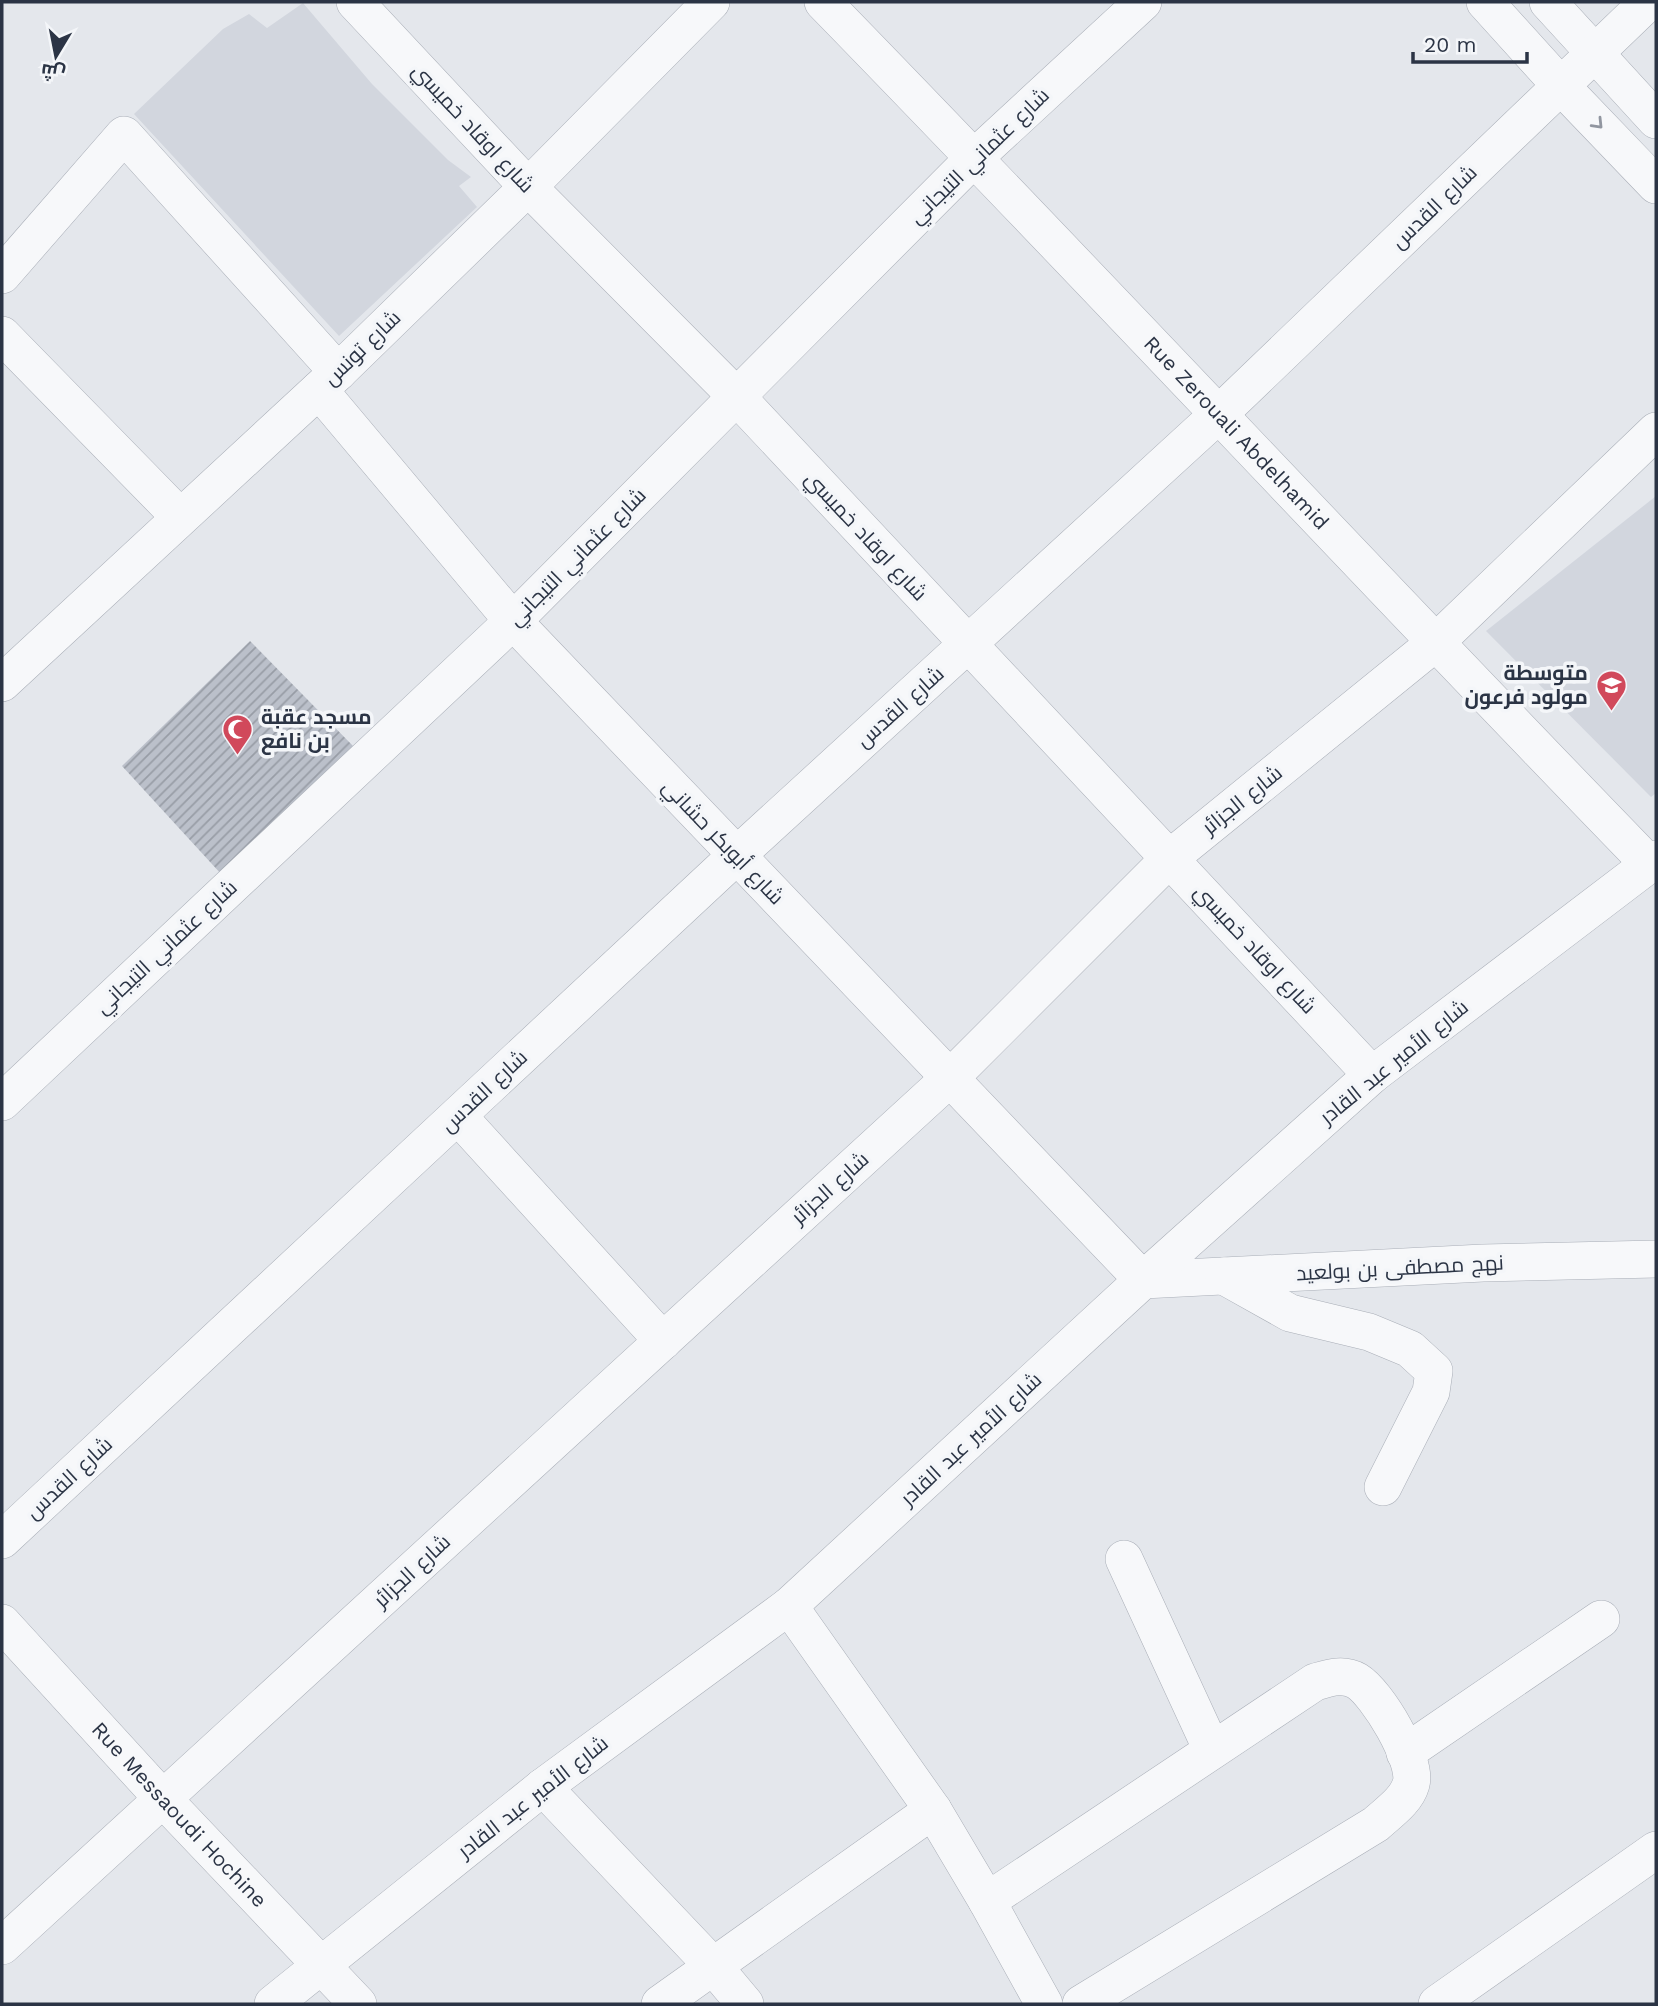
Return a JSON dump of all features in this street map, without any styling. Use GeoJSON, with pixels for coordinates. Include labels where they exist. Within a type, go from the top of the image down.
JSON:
{"type":"FeatureCollection","features":[{"type":"Feature","properties":{"kind":"street","name":"شارع اوقاد خميسي"},"geometry":{"type":"LineString","coordinates":[[355,2],[528,187],[737,397],[1373,1075]]}},
{"type":"Feature","properties":{"kind":"street","name":"شارع تونس"},"geometry":{"type":"LineString","coordinates":[[2,683],[179,516],[329,381],[528,187],[711,2]]}},
{"type":"Feature","properties":{"kind":"street","name":"Rue Zerouali Abdelhamid"},"geometry":{"type":"LineString","coordinates":[[823,2],[1220,413],[1435,643],[1653,862]]}},
{"type":"Feature","properties":{"kind":"street","name":"شارع عثماني التيجاني"},"geometry":{"type":"LineString","coordinates":[[2,1102],[513,621],[974,158],[1143,2]]}},
{"type":"Feature","properties":{"kind":"street"},"geometry":{"type":"LineString","coordinates":[[1485,2],[1656,185]]}},
{"type":"Feature","properties":{"kind":"street"},"geometry":{"type":"LineString","coordinates":[[1548,2],[1656,120]]}},
{"type":"Feature","properties":{"kind":"street","name":"شارع القدس"},"geometry":{"type":"LineString","coordinates":[[2,1541],[736,856],[1220,413],[1648,2]]}},
{"type":"Feature","properties":{"kind":"street","name":"شارع أبوبكر حشاني"},"geometry":{"type":"LineString","coordinates":[[2,275],[124,135],[329,381],[513,621],[1143,1280]]}},
{"type":"Feature","properties":{"kind":"street"},"geometry":{"type":"LineString","coordinates":[[2,335],[179,516]]}},
{"type":"Feature","properties":{"kind":"street","name":"شارع الجزائر"},"geometry":{"type":"LineString","coordinates":[[2,1946],[951,1077],[1170,858],[1435,643],[1656,431]]}},
{"type":"Feature","properties":{"kind":"street","name":"شارع الأمير عبد القادر"},"geometry":{"type":"LineString","coordinates":[[273,2004],[543,1787],[789,1606],[1143,1280],[1373,1075],[1653,862]]}},
{"type":"Feature","properties":{"kind":"street"},"geometry":{"type":"LineString","coordinates":[[458,1115],[663,1341]]}},
{"type":"Feature","properties":{"kind":"street","name":"نهج مصطفى بن بولعيد"},"geometry":{"type":"LineString","coordinates":[[1143,1280],[1483,1263],[1656,1259]]}},
{"type":"Feature","properties":{"kind":"street"},"geometry":{"type":"LineString","coordinates":[[1224,1276],[1290,1313],[1369,1332],[1410,1349],[1434,1371],[1431,1392],[1383,1487]]}},
{"type":"Feature","properties":{"kind":"street"},"geometry":{"type":"LineString","coordinates":[[1124,1559],[1212,1750]]}},
{"type":"Feature","properties":{"kind":"street"},"geometry":{"type":"LineString","coordinates":[[789,1606],[933,1810],[1044,2004]]}},
{"type":"Feature","properties":{"kind":"street"},"geometry":{"type":"LineString","coordinates":[[1405,1753],[1601,1619]]}},
{"type":"Feature","properties":{"kind":"street","name":"Rue Messaoudi Hochine"},"geometry":{"type":"LineString","coordinates":[[2,1623],[163,1799],[358,2004]]}},
{"type":"Feature","properties":{"kind":"street"},"geometry":{"type":"LineString","coordinates":[[987,1901],[1315,1682],[1336,1676],[1349,1677],[1376,1698],[1413,1774],[1411,1786],[1404,1799],[1376,1824],[1081,2004]]}},
{"type":"Feature","properties":{"kind":"street"},"geometry":{"type":"LineString","coordinates":[[543,1787],[715,1967],[745,2004]]}},
{"type":"Feature","properties":{"kind":"street"},"geometry":{"type":"LineString","coordinates":[[660,2004],[933,1810]]}},
{"type":"Feature","properties":{"kind":"street"},"geometry":{"type":"LineString","coordinates":[[1437,2004],[1656,1850]]}},
{"type":"Feature","properties":{"kind":"shaded area"},"geometry":{"type":"Polygon","coordinates":[[[303,3],[372,84],[448,160],[471,177],[459,186],[477,207],[339,336],[134,114],[223,29],[249,14],[267,28],[303,3]]]}},
{"type":"Feature","properties":{"kind":"shaded area","name":"متوسطة مولود فرعون"},"geometry":{"type":"Polygon","coordinates":[[[1656,496],[1656,793],[1651,797],[1486,631],[1656,496]]]}},
{"type":"Feature","properties":{"kind":"building","name":"مسجد عقبة بن نافع"},"geometry":{"type":"Polygon","coordinates":[[[250,641],[354,747],[222,875],[122,766],[250,641]]]}},
{"type":"Feature","properties":{"kind":"place","name":"متوسطة مولود فرعون"},"geometry":{"type":"Point","coordinates":[1611,712]}},
{"type":"Feature","properties":{"kind":"place","name":"مسجد عقبة بن نافع"},"geometry":{"type":"Point","coordinates":[238,756]}}]}
